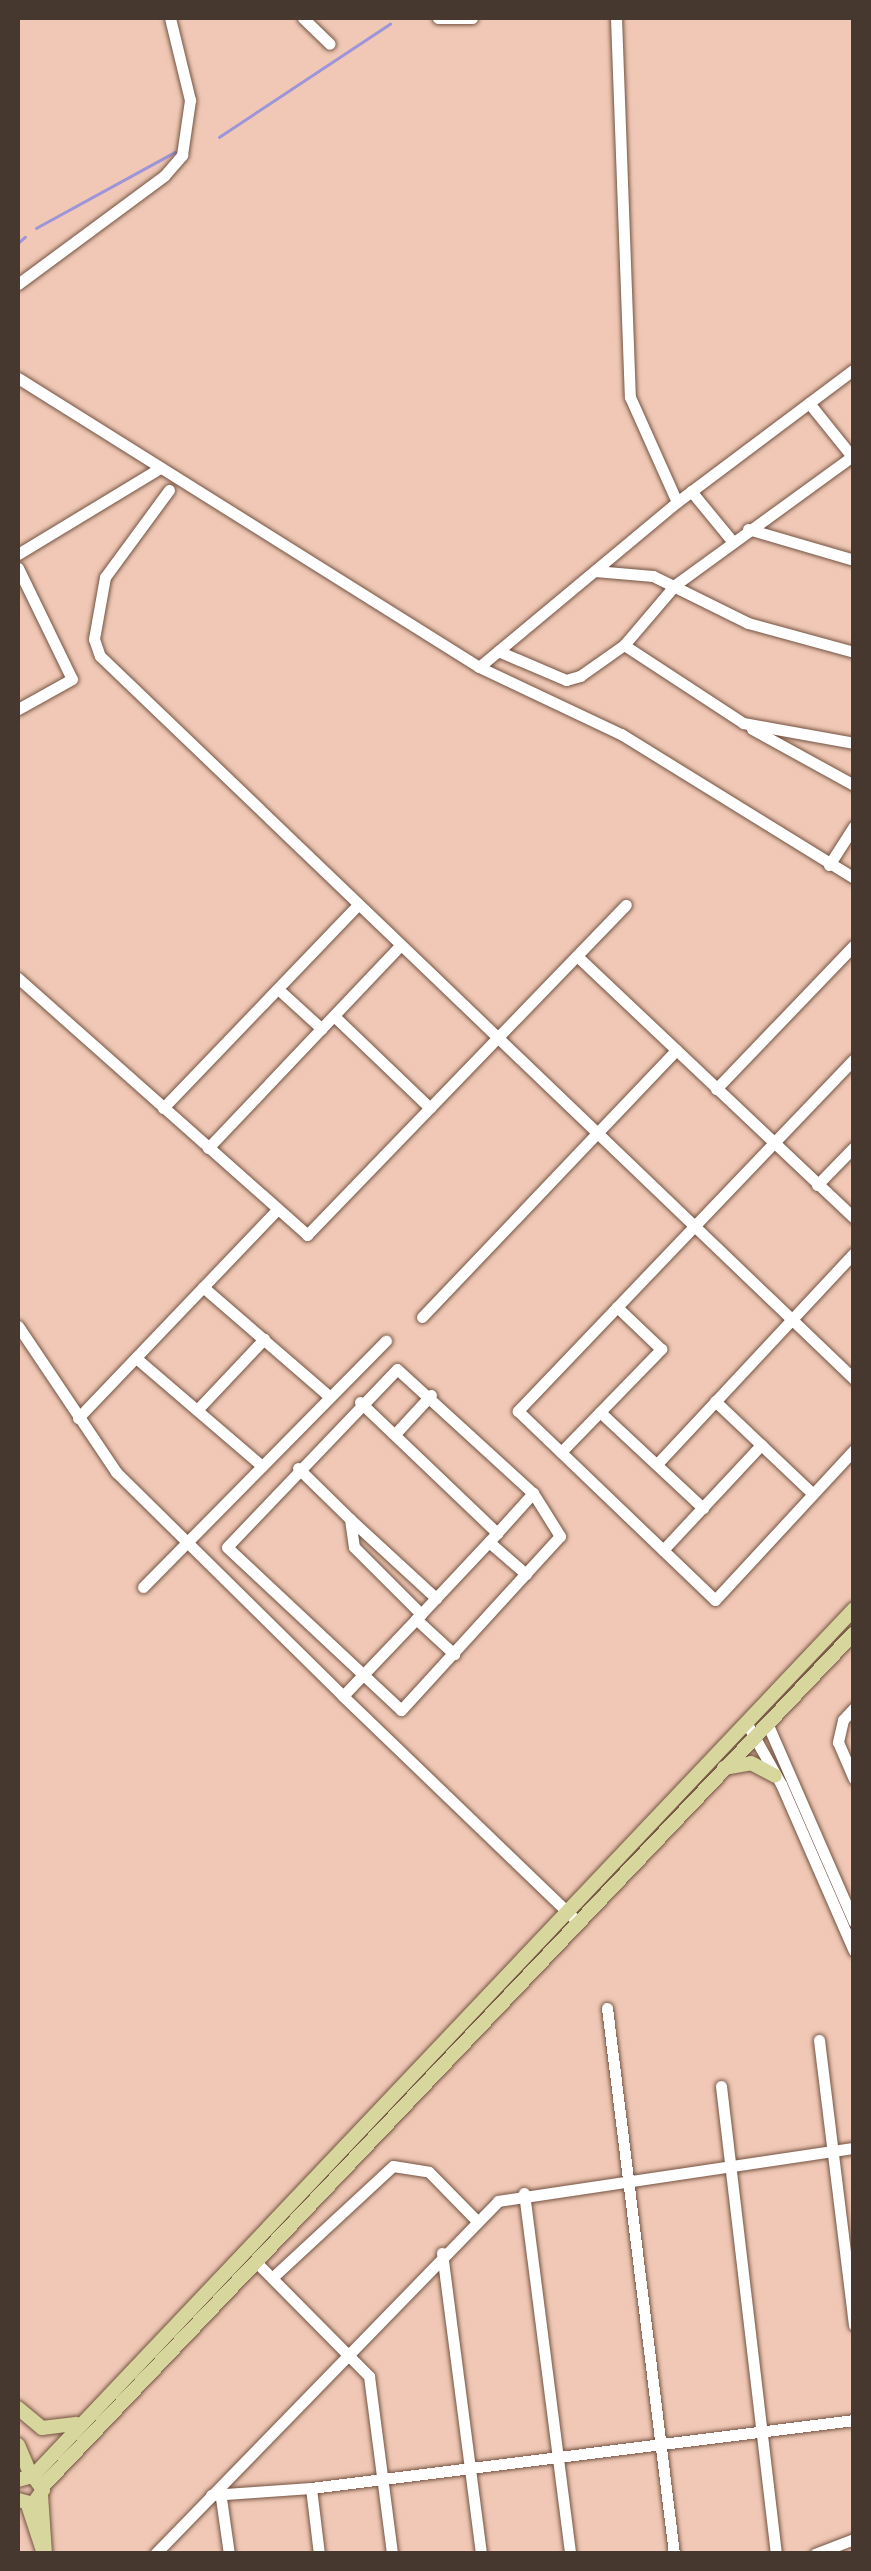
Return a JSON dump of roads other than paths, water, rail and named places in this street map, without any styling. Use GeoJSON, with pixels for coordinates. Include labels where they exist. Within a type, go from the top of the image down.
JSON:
{"type":"FeatureCollection","features":[{"type":"Feature","properties":{"kind":"main road"},"geometry":{"type":"LineString","coordinates":[[29,2482],[256,2262],[746,1722],[854,1609]]}},
{"type":"Feature","properties":{"kind":"main road"},"geometry":{"type":"LineString","coordinates":[[45,2554],[22,2505],[29,2482],[89,2415],[571,1916],[854,1633]]}},
{"type":"Feature","properties":{"kind":"main road"},"geometry":{"type":"LineString","coordinates":[[723,1768],[751,1763],[776,1776]]}},
{"type":"Feature","properties":{"kind":"main road"},"geometry":{"type":"LineString","coordinates":[[18,2408],[54,2430],[89,2415]]}},
{"type":"Feature","properties":{"kind":"main road"},"geometry":{"type":"LineString","coordinates":[[18,2446],[45,2554]]}},
{"type":"Feature","properties":{"kind":"main road"},"geometry":{"type":"LineString","coordinates":[[18,2526],[37,2539]]}},
{"type":"Feature","properties":{"kind":"street"},"geometry":{"type":"LineString","coordinates":[[18,284],[164,176],[182,155],[190,100],[170,18]]}},
{"type":"Feature","properties":{"kind":"street"},"geometry":{"type":"LineString","coordinates":[[303,18],[330,44]]}},
{"type":"Feature","properties":{"kind":"street"},"geometry":{"type":"LineString","coordinates":[[438,18],[472,18]]}},
{"type":"Feature","properties":{"kind":"street"},"geometry":{"type":"LineString","coordinates":[[616,18],[630,397],[676,502]]}},
{"type":"Feature","properties":{"kind":"street"},"geometry":{"type":"LineString","coordinates":[[479,667],[676,502],[854,369]]}},
{"type":"Feature","properties":{"kind":"street"},"geometry":{"type":"LineString","coordinates":[[18,378],[479,667],[621,734],[854,878]]}},
{"type":"Feature","properties":{"kind":"street"},"geometry":{"type":"LineString","coordinates":[[498,652],[572,680],[624,645],[675,586],[853,457],[809,402]]}},
{"type":"Feature","properties":{"kind":"street"},"geometry":{"type":"LineString","coordinates":[[18,554],[160,468]]}},
{"type":"Feature","properties":{"kind":"street"},"geometry":{"type":"LineString","coordinates":[[169,490],[105,577],[96,648],[496,1040],[854,1379]]}},
{"type":"Feature","properties":{"kind":"street"},"geometry":{"type":"LineString","coordinates":[[691,491],[732,541]]}},
{"type":"Feature","properties":{"kind":"street"},"geometry":{"type":"LineString","coordinates":[[748,530],[854,560]]}},
{"type":"Feature","properties":{"kind":"street"},"geometry":{"type":"LineString","coordinates":[[18,568],[72,679],[18,710]]}},
{"type":"Feature","properties":{"kind":"street"},"geometry":{"type":"LineString","coordinates":[[595,571],[638,572],[748,623],[854,652]]}},
{"type":"Feature","properties":{"kind":"street"},"geometry":{"type":"LineString","coordinates":[[624,645],[743,723],[854,785]]}},
{"type":"Feature","properties":{"kind":"street"},"geometry":{"type":"LineString","coordinates":[[743,723],[854,743]]}},
{"type":"Feature","properties":{"kind":"street"},"geometry":{"type":"LineString","coordinates":[[829,864],[854,826]]}},
{"type":"Feature","properties":{"kind":"street"},"geometry":{"type":"LineString","coordinates":[[163,1108],[358,905]]}},
{"type":"Feature","properties":{"kind":"street"},"geometry":{"type":"LineString","coordinates":[[18,978],[308,1236],[626,905]]}},
{"type":"Feature","properties":{"kind":"street"},"geometry":{"type":"LineString","coordinates":[[208,1148],[400,946]]}},
{"type":"Feature","properties":{"kind":"street"},"geometry":{"type":"LineString","coordinates":[[716,1088],[854,946]]}},
{"type":"Feature","properties":{"kind":"street"},"geometry":{"type":"LineString","coordinates":[[577,956],[854,1218]]}},
{"type":"Feature","properties":{"kind":"street"},"geometry":{"type":"LineString","coordinates":[[278,989],[322,1029]]}},
{"type":"Feature","properties":{"kind":"street"},"geometry":{"type":"LineString","coordinates":[[334,1016],[430,1108]]}},
{"type":"Feature","properties":{"kind":"street"},"geometry":{"type":"LineString","coordinates":[[422,1317],[676,1050]]}},
{"type":"Feature","properties":{"kind":"street"},"geometry":{"type":"LineString","coordinates":[[854,1060],[518,1412],[716,1600],[854,1450]]}},
{"type":"Feature","properties":{"kind":"street"},"geometry":{"type":"LineString","coordinates":[[817,1184],[854,1147]]}},
{"type":"Feature","properties":{"kind":"street"},"geometry":{"type":"LineString","coordinates":[[78,1418],[277,1210]]}},
{"type":"Feature","properties":{"kind":"street"},"geometry":{"type":"LineString","coordinates":[[656,1464],[854,1253]]}},
{"type":"Feature","properties":{"kind":"street"},"geometry":{"type":"LineString","coordinates":[[203,1286],[330,1398]]}},
{"type":"Feature","properties":{"kind":"street"},"geometry":{"type":"LineString","coordinates":[[561,1452],[661,1350],[617,1308]]}},
{"type":"Feature","properties":{"kind":"street"},"geometry":{"type":"LineString","coordinates":[[18,1326],[116,1472],[185,1544],[571,1916]]}},
{"type":"Feature","properties":{"kind":"street"},"geometry":{"type":"LineString","coordinates":[[197,1410],[264,1340]]}},
{"type":"Feature","properties":{"kind":"street"},"geometry":{"type":"LineString","coordinates":[[143,1587],[386,1342]]}},
{"type":"Feature","properties":{"kind":"street"},"geometry":{"type":"LineString","coordinates":[[136,1358],[262,1466]]}},
{"type":"Feature","properties":{"kind":"street"},"geometry":{"type":"LineString","coordinates":[[397,1369],[430,1395],[533,1493],[560,1536],[401,1710],[360,1678],[227,1550],[298,1468],[397,1369]]}},
{"type":"Feature","properties":{"kind":"street"},"geometry":{"type":"LineString","coordinates":[[395,1434],[430,1395]]}},
{"type":"Feature","properties":{"kind":"street"},"geometry":{"type":"LineString","coordinates":[[715,1401],[813,1494]]}},
{"type":"Feature","properties":{"kind":"street"},"geometry":{"type":"LineString","coordinates":[[360,1402],[526,1574]]}},
{"type":"Feature","properties":{"kind":"street"},"geometry":{"type":"LineString","coordinates":[[600,1412],[702,1508]]}},
{"type":"Feature","properties":{"kind":"street"},"geometry":{"type":"LineString","coordinates":[[663,1550],[761,1445]]}},
{"type":"Feature","properties":{"kind":"street"},"geometry":{"type":"LineString","coordinates":[[298,1468],[436,1598]]}},
{"type":"Feature","properties":{"kind":"street"},"geometry":{"type":"LineString","coordinates":[[343,1696],[533,1493]]}},
{"type":"Feature","properties":{"kind":"street"},"geometry":{"type":"LineString","coordinates":[[350,1519],[354,1547],[454,1654]]}},
{"type":"Feature","properties":{"kind":"street"},"geometry":{"type":"LineString","coordinates":[[854,1708],[839,1737],[854,1779]]}},
{"type":"Feature","properties":{"kind":"street"},"geometry":{"type":"LineString","coordinates":[[746,1722],[776,1776],[851,1936],[854,1952]]}},
{"type":"Feature","properties":{"kind":"street"},"geometry":{"type":"LineString","coordinates":[[767,1722],[854,1922]]}},
{"type":"Feature","properties":{"kind":"street"},"geometry":{"type":"LineString","coordinates":[[839,1737],[854,1740]]}},
{"type":"Feature","properties":{"kind":"street"},"geometry":{"type":"LineString","coordinates":[[608,2008],[674,2554]]}},
{"type":"Feature","properties":{"kind":"street"},"geometry":{"type":"LineString","coordinates":[[819,2040],[853,2317]]}},
{"type":"Feature","properties":{"kind":"street"},"geometry":{"type":"LineString","coordinates":[[721,2086],[766,2431],[776,2554]]}},
{"type":"Feature","properties":{"kind":"street"},"geometry":{"type":"LineString","coordinates":[[154,2554],[216,2496],[348,2350],[476,2218],[524,2193],[854,2148]]}},
{"type":"Feature","properties":{"kind":"street"},"geometry":{"type":"LineString","coordinates":[[273,2277],[393,2166],[429,2172],[476,2218]]}},
{"type":"Feature","properties":{"kind":"street"},"geometry":{"type":"LineString","coordinates":[[524,2193],[562,2457],[570,2554]]}},
{"type":"Feature","properties":{"kind":"street"},"geometry":{"type":"LineString","coordinates":[[442,2253],[481,2554]]}},
{"type":"Feature","properties":{"kind":"street"},"geometry":{"type":"LineString","coordinates":[[256,2262],[348,2350],[369,2376],[392,2554]]}},
{"type":"Feature","properties":{"kind":"street"},"geometry":{"type":"LineString","coordinates":[[216,2496],[312,2488],[854,2420]]}},
{"type":"Feature","properties":{"kind":"street"},"geometry":{"type":"LineString","coordinates":[[312,2488],[320,2554]]}},
{"type":"Feature","properties":{"kind":"street"},"geometry":{"type":"LineString","coordinates":[[216,2496],[229,2554]]}},
{"type":"Feature","properties":{"kind":"street"},"geometry":{"type":"LineString","coordinates":[[815,2554],[854,2539]]}},
{"type":"Feature","properties":{"kind":"waterway"},"geometry":{"type":"LineString","coordinates":[[219,137],[390,24]]}},
{"type":"Feature","properties":{"kind":"waterway"},"geometry":{"type":"LineString","coordinates":[[36,228],[175,152]]}},
{"type":"Feature","properties":{"kind":"waterway"},"geometry":{"type":"LineString","coordinates":[[18,243],[25,237]]}}]}
